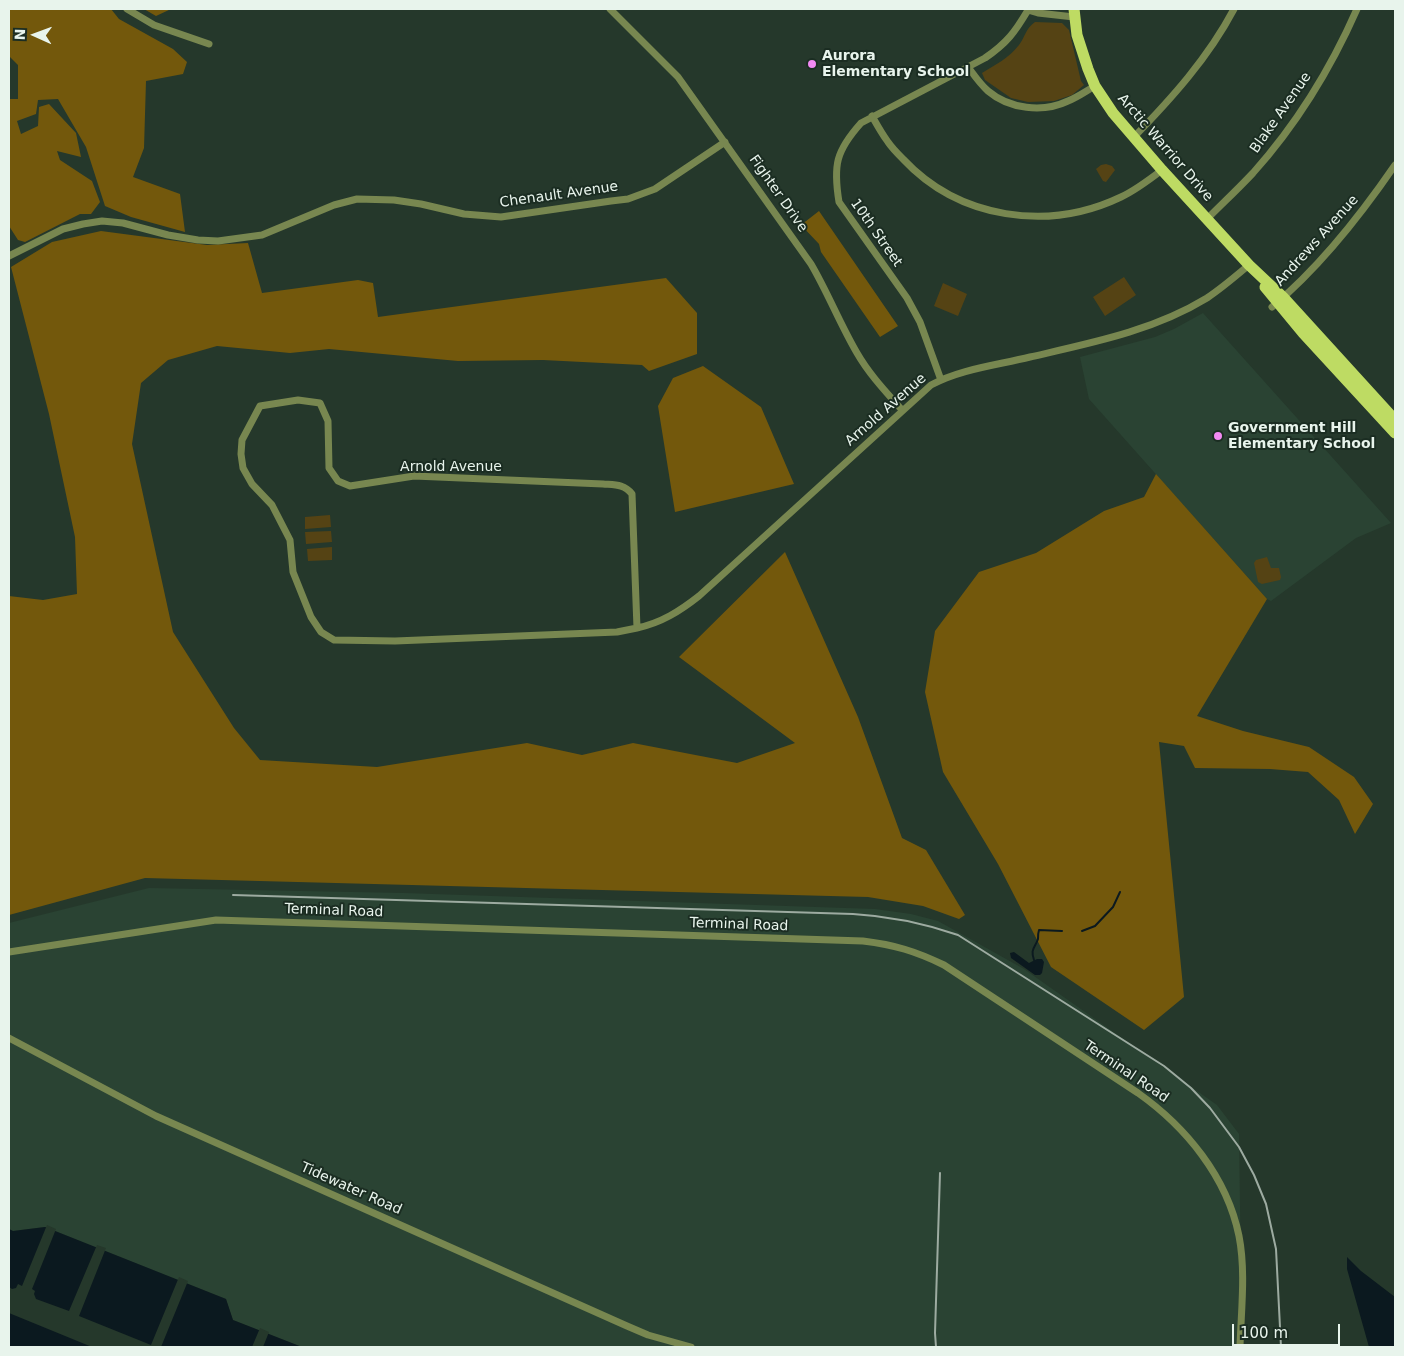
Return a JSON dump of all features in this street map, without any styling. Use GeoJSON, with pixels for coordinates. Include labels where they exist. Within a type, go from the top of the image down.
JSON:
{"type":"FeatureCollection","features":[{"type":"Feature","properties":{"kind":"main road","name":"Arctic Warrior Drive"},"geometry":{"type":"LineString","coordinates":[[1074,13],[1082,52],[1095,86],[1112,113],[1249,265],[1277,302],[1395,433]]}},
{"type":"Feature","properties":{"kind":"main road","name":"Arctic Warrior Drive"},"geometry":{"type":"LineString","coordinates":[[1277,302],[1395,420]]}},
{"type":"Feature","properties":{"kind":"street"},"geometry":{"type":"LineString","coordinates":[[127,9],[154,25],[209,44]]}},
{"type":"Feature","properties":{"kind":"street","name":"Fighter Drive"},"geometry":{"type":"LineString","coordinates":[[610,9],[678,77],[811,264],[857,353],[868,370],[902,410]]}},
{"type":"Feature","properties":{"kind":"street"},"geometry":{"type":"LineString","coordinates":[[1134,138],[1181,88],[1234,9]]}},
{"type":"Feature","properties":{"kind":"street","name":"Blake Avenue"},"geometry":{"type":"LineString","coordinates":[[1207,219],[1253,173],[1296,118],[1327,68],[1357,9]]}},
{"type":"Feature","properties":{"kind":"street"},"geometry":{"type":"LineString","coordinates":[[1028,10],[1038,13],[1074,13]]}},
{"type":"Feature","properties":{"kind":"street","name":"10th Street"},"geometry":{"type":"LineString","coordinates":[[941,380],[920,322],[907,298],[839,202],[836,167],[846,140],[861,123],[985,58],[1009,40],[1028,10]]}},
{"type":"Feature","properties":{"kind":"street"},"geometry":{"type":"LineString","coordinates":[[968,67],[990,92],[1011,104],[1023,106],[1046,108],[1068,102],[1095,86]]}},
{"type":"Feature","properties":{"kind":"street"},"geometry":{"type":"LineString","coordinates":[[872,116],[888,144],[914,171],[934,186],[980,208],[1009,215],[1038,217],[1068,215],[1094,208],[1122,197],[1162,170]]}},
{"type":"Feature","properties":{"kind":"street","name":"Chenault Avenue"},"geometry":{"type":"LineString","coordinates":[[9,256],[63,229],[102,221],[123,222],[168,235],[218,241],[262,235],[334,205],[358,199],[394,200],[464,214],[501,217],[611,201],[655,190],[725,142]]}},
{"type":"Feature","properties":{"kind":"street","name":"Andrews Avenue"},"geometry":{"type":"LineString","coordinates":[[1277,302],[1344,233],[1395,165]]}},
{"type":"Feature","properties":{"kind":"street","name":"Arnold Avenue"},"geometry":{"type":"LineString","coordinates":[[637,628],[632,494],[628,488],[621,485],[414,476],[350,486],[338,481],[329,468],[328,421],[320,403],[298,400],[260,406],[242,440],[243,468],[252,484],[272,505],[290,540],[292,572],[311,617],[321,632],[334,640],[395,642],[617,632],[648,626],[668,617],[699,596],[931,385],[941,380],[1106,339],[1158,323],[1207,297],[1249,265]]}},
{"type":"Feature","properties":{"kind":"street","name":"Terminal Road"},"geometry":{"type":"LineString","coordinates":[[9,952],[216,920],[863,941],[891,944],[916,952],[944,965],[1138,1093],[1157,1106],[1188,1135],[1224,1194],[1239,1237],[1242,1285],[1240,1347]]}},
{"type":"Feature","properties":{"kind":"street","name":"Tidewater Road"},"geometry":{"type":"LineString","coordinates":[[9,1038],[181,1127],[634,1329],[648,1335],[691,1347]]}},
{"type":"Feature","properties":{"kind":"shaded area"},"geometry":{"type":"Polygon","coordinates":[[[9,9],[111,9],[119,19],[173,49],[187,62],[183,74],[146,81],[144,148],[133,177],[180,194],[185,232],[131,217],[105,206],[86,147],[58,99],[38,100],[36,114],[17,121],[21,134],[38,126],[39,107],[49,104],[76,133],[81,157],[57,151],[60,160],[92,181],[100,202],[91,214],[80,214],[25,242],[18,240],[9,226],[9,99],[18,99],[18,65],[9,56],[9,9]]]}},
{"type":"Feature","properties":{"kind":"shaded area"},"geometry":{"type":"Polygon","coordinates":[[[144,9],[171,9],[156,16],[144,9]]]}},
{"type":"Feature","properties":{"kind":"shaded area"},"geometry":{"type":"Polygon","coordinates":[[[1035,22],[1062,23],[1069,30],[1081,81],[1084,85],[1072,95],[1054,101],[1028,102],[1011,98],[985,80],[982,73],[1011,54],[1035,22]]]}},
{"type":"Feature","properties":{"kind":"shaded area"},"geometry":{"type":"Polygon","coordinates":[[[1106,164],[1112,166],[1115,170],[1106,182],[1103,181],[1096,169],[1106,164]]]}},
{"type":"Feature","properties":{"kind":"shaded area"},"geometry":{"type":"Polygon","coordinates":[[[819,211],[898,326],[880,337],[821,252],[819,244],[801,225],[819,211]]]}},
{"type":"Feature","properties":{"kind":"shaded area"},"geometry":{"type":"Polygon","coordinates":[[[101,231],[207,245],[248,243],[262,293],[358,280],[373,283],[378,317],[666,278],[697,313],[697,354],[649,371],[642,365],[543,360],[458,361],[329,349],[290,353],[217,346],[168,360],[141,383],[132,444],[173,632],[234,728],[260,760],[377,767],[527,743],[582,755],[633,743],[737,763],[795,743],[679,657],[785,552],[858,717],[902,838],[926,850],[965,915],[959,919],[923,906],[868,897],[145,878],[9,915],[9,596],[43,600],[77,594],[75,537],[49,414],[11,267],[52,242],[101,231]]]}},
{"type":"Feature","properties":{"kind":"shaded area"},"geometry":{"type":"Polygon","coordinates":[[[1124,277],[1136,295],[1105,316],[1093,297],[1124,277]]]}},
{"type":"Feature","properties":{"kind":"shaded area"},"geometry":{"type":"Polygon","coordinates":[[[943,283],[967,294],[958,316],[934,306],[943,283]]]}},
{"type":"Feature","properties":{"kind":"shaded area","name":"Government Hill Elementary School"},"geometry":{"type":"Polygon","coordinates":[[[1203,313],[1391,523],[1356,538],[1271,601],[1267,599],[1089,399],[1080,357],[1155,337],[1203,313]]]}},
{"type":"Feature","properties":{"kind":"shaded area"},"geometry":{"type":"Polygon","coordinates":[[[703,366],[761,407],[794,484],[675,512],[658,406],[673,378],[703,366]]]}},
{"type":"Feature","properties":{"kind":"shaded area"},"geometry":{"type":"Polygon","coordinates":[[[1156,474],[1267,599],[1197,716],[1243,731],[1309,747],[1354,777],[1373,804],[1355,834],[1339,800],[1308,772],[1270,769],[1195,768],[1184,746],[1159,742],[1184,997],[1144,1030],[1051,967],[998,864],[943,772],[925,692],[935,631],[979,572],[1036,553],[1104,511],[1144,497],[1156,474]]]}},
{"type":"Feature","properties":{"kind":"shaded area"},"geometry":{"type":"Polygon","coordinates":[[[330,515],[331,527],[305,529],[305,517],[330,515]]]}},
{"type":"Feature","properties":{"kind":"shaded area"},"geometry":{"type":"Polygon","coordinates":[[[331,531],[332,542],[306,544],[305,532],[331,531]]]}},
{"type":"Feature","properties":{"kind":"shaded area"},"geometry":{"type":"Polygon","coordinates":[[[332,547],[332,560],[308,561],[307,549],[332,547]]]}},
{"type":"Feature","properties":{"kind":"shaded area"},"geometry":{"type":"Polygon","coordinates":[[[1267,557],[1271,568],[1279,568],[1281,577],[1280,580],[1262,584],[1258,582],[1254,563],[1256,560],[1267,557]]]}},
{"type":"Feature","properties":{"kind":"shaded area"},"geometry":{"type":"Polygon","coordinates":[[[149,888],[404,893],[875,909],[911,914],[938,921],[1024,969],[1217,1105],[1239,1134],[1242,1347],[302,1347],[233,1320],[226,1299],[45,1227],[13,1231],[9,1229],[9,923],[149,888]]]}},
{"type":"Feature","properties":{"kind":"shaded area"},"geometry":{"type":"Polygon","coordinates":[[[1014,952],[1029,963],[1042,959],[1044,962],[1042,973],[1035,975],[1011,958],[1010,953],[1014,952]]]}},
{"type":"Feature","properties":{"kind":"shaded area"},"geometry":{"type":"Polygon","coordinates":[[[45,1227],[226,1299],[233,1320],[302,1347],[9,1347],[9,1229],[13,1231],[45,1227]]]}},
{"type":"Feature","properties":{"kind":"shaded area"},"geometry":{"type":"Polygon","coordinates":[[[1347,1257],[1361,1271],[1395,1297],[1395,1347],[1369,1347],[1347,1269],[1347,1257]]]}},
{"type":"Feature","properties":{"kind":"pier"},"geometry":{"type":"Polygon","coordinates":[[[47,1225],[56,1229],[32,1289],[35,1291],[36,1299],[69,1311],[97,1245],[106,1248],[79,1316],[151,1345],[179,1277],[188,1281],[161,1347],[92,1347],[9,1313],[9,1287],[12,1289],[16,1288],[18,1284],[22,1286],[47,1225]]]}},
{"type":"Feature","properties":{"kind":"pier"},"geometry":{"type":"Polygon","coordinates":[[[260,1328],[269,1332],[263,1347],[252,1347],[260,1328]]]}},
{"type":"Feature","properties":{"kind":"waterway"},"geometry":{"type":"LineString","coordinates":[[1082,931],[1095,926],[1113,907],[1120,892]]}},
{"type":"Feature","properties":{"kind":"waterway"},"geometry":{"type":"LineString","coordinates":[[1034,960],[1033,951],[1038,939],[1039,930],[1062,931]]}},
{"type":"Feature","properties":{"kind":"railway"},"geometry":{"type":"LineString","coordinates":[[233,895],[853,914],[880,916],[906,921],[958,935],[1164,1066],[1191,1088],[1210,1108],[1239,1147],[1254,1175],[1266,1204],[1276,1249],[1281,1347]]}},
{"type":"Feature","properties":{"kind":"railway"},"geometry":{"type":"LineString","coordinates":[[936,1347],[940,1173]]}},
{"type":"Feature","properties":{"kind":"place","name":"Aurora Elementary School"},"geometry":{"type":"Point","coordinates":[812,64]}},
{"type":"Feature","properties":{"kind":"place","name":"Government Hill Elementary School"},"geometry":{"type":"Point","coordinates":[1218,436]}}]}
